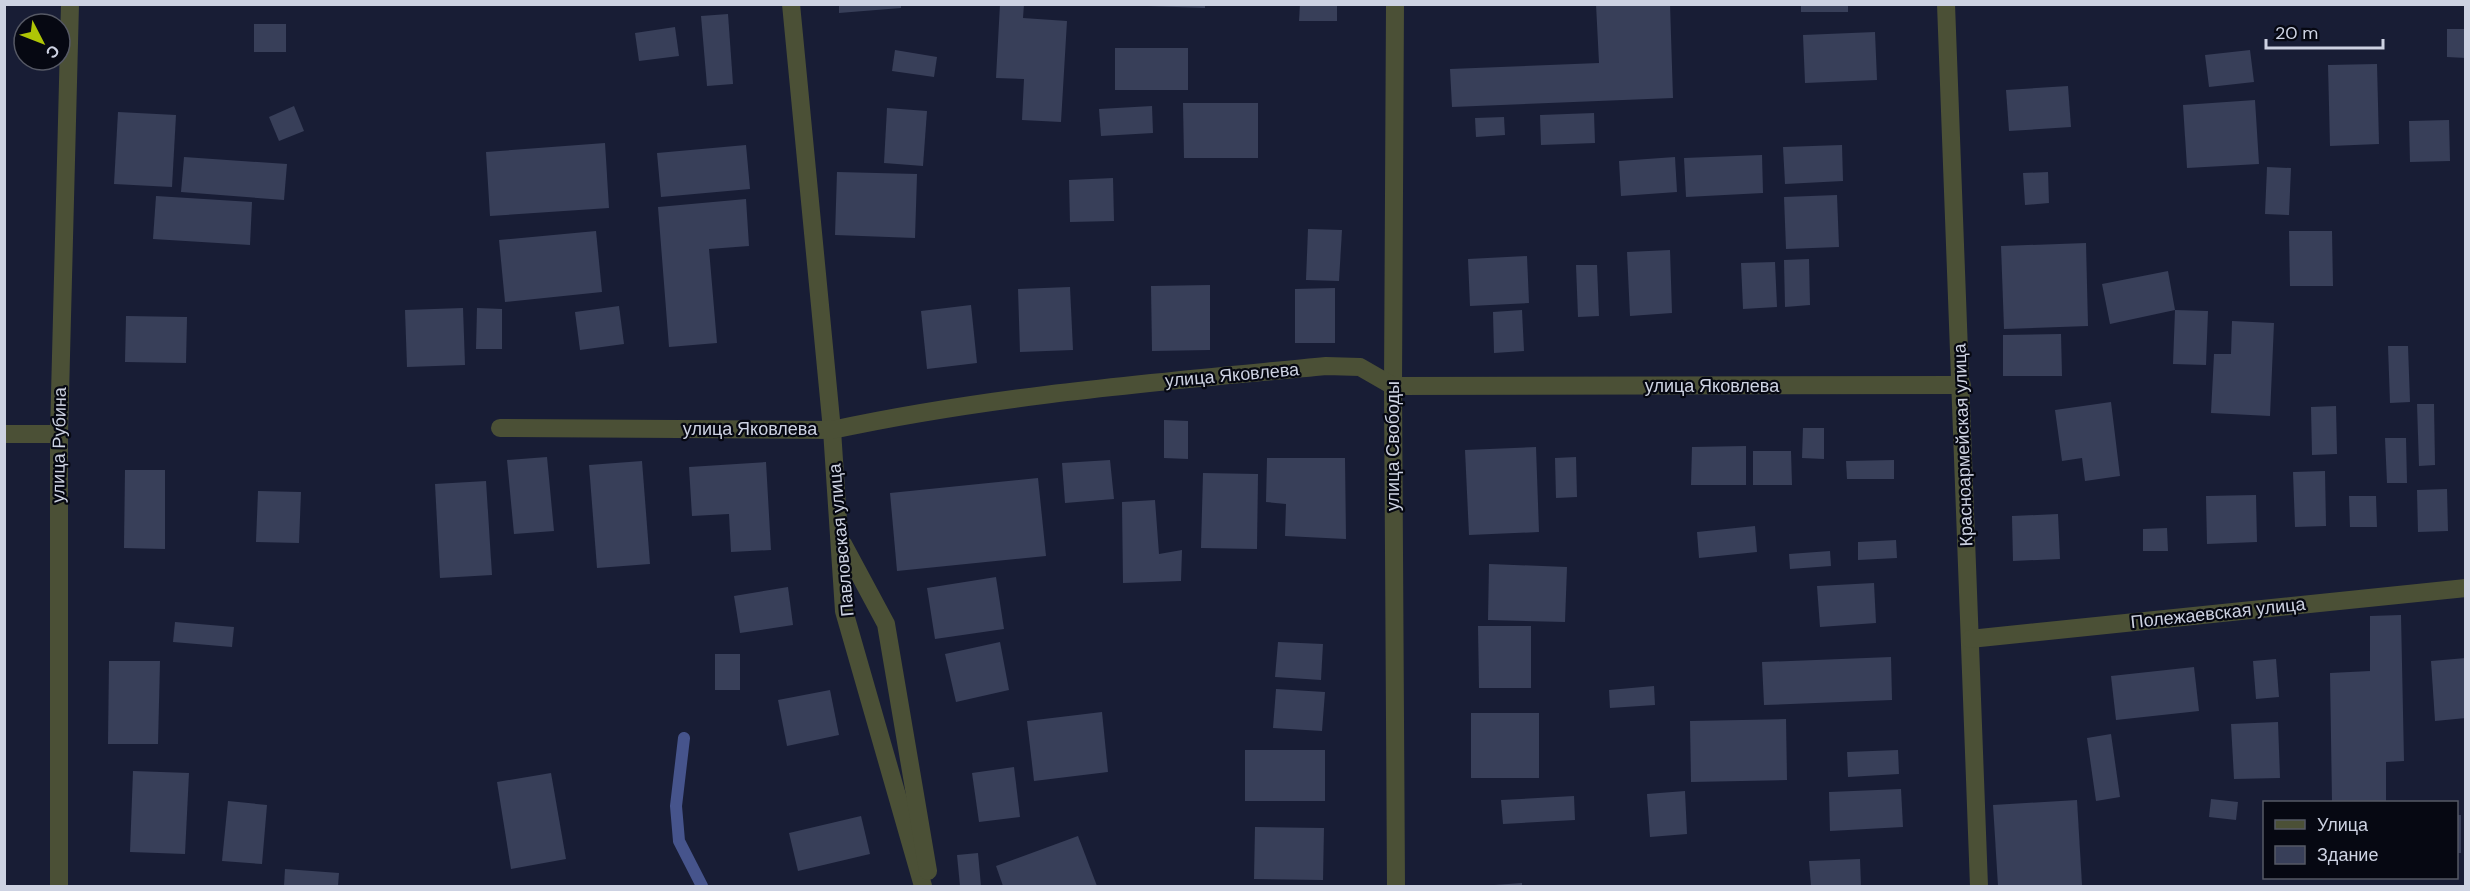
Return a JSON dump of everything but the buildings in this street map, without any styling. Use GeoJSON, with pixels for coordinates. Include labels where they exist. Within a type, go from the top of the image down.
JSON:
{"type":"FeatureCollection","features":[{"type":"Feature","properties":{"kind":"street","name":"улица Рубина"},"geometry":{"type":"LineString","coordinates":[[58,886],[59,434],[70,4]]}},
{"type":"Feature","properties":{"kind":"street","name":"Павловская улица"},"geometry":{"type":"LineString","coordinates":[[791,4],[832,430],[844,611],[923,886]]}},
{"type":"Feature","properties":{"kind":"street","name":"улица Свободы"},"geometry":{"type":"LineString","coordinates":[[1395,4],[1393,386],[1396,886]]}},
{"type":"Feature","properties":{"kind":"street","name":"Красноармейская улица"},"geometry":{"type":"LineString","coordinates":[[1951,5],[1979,886]]}},
{"type":"Feature","properties":{"kind":"street","name":"улица Яковлева"},"geometry":{"type":"LineString","coordinates":[[501,428],[832,430],[884,419],[1100,387],[1326,366],[1360,367],[1393,386],[1962,385]]}},
{"type":"Feature","properties":{"kind":"street"},"geometry":{"type":"LineString","coordinates":[[4,434],[59,434]]}},
{"type":"Feature","properties":{"kind":"street"},"geometry":{"type":"LineString","coordinates":[[839,537],[886,624],[931,886]]}},
{"type":"Feature","properties":{"kind":"street","name":"Полежаевская улица"},"geometry":{"type":"LineString","coordinates":[[1970,639],[2466,588]]}},
{"type":"Feature","properties":{"kind":"waterway"},"geometry":{"type":"LineString","coordinates":[[684,738],[676,806],[679,841],[702,886]]}}]}
